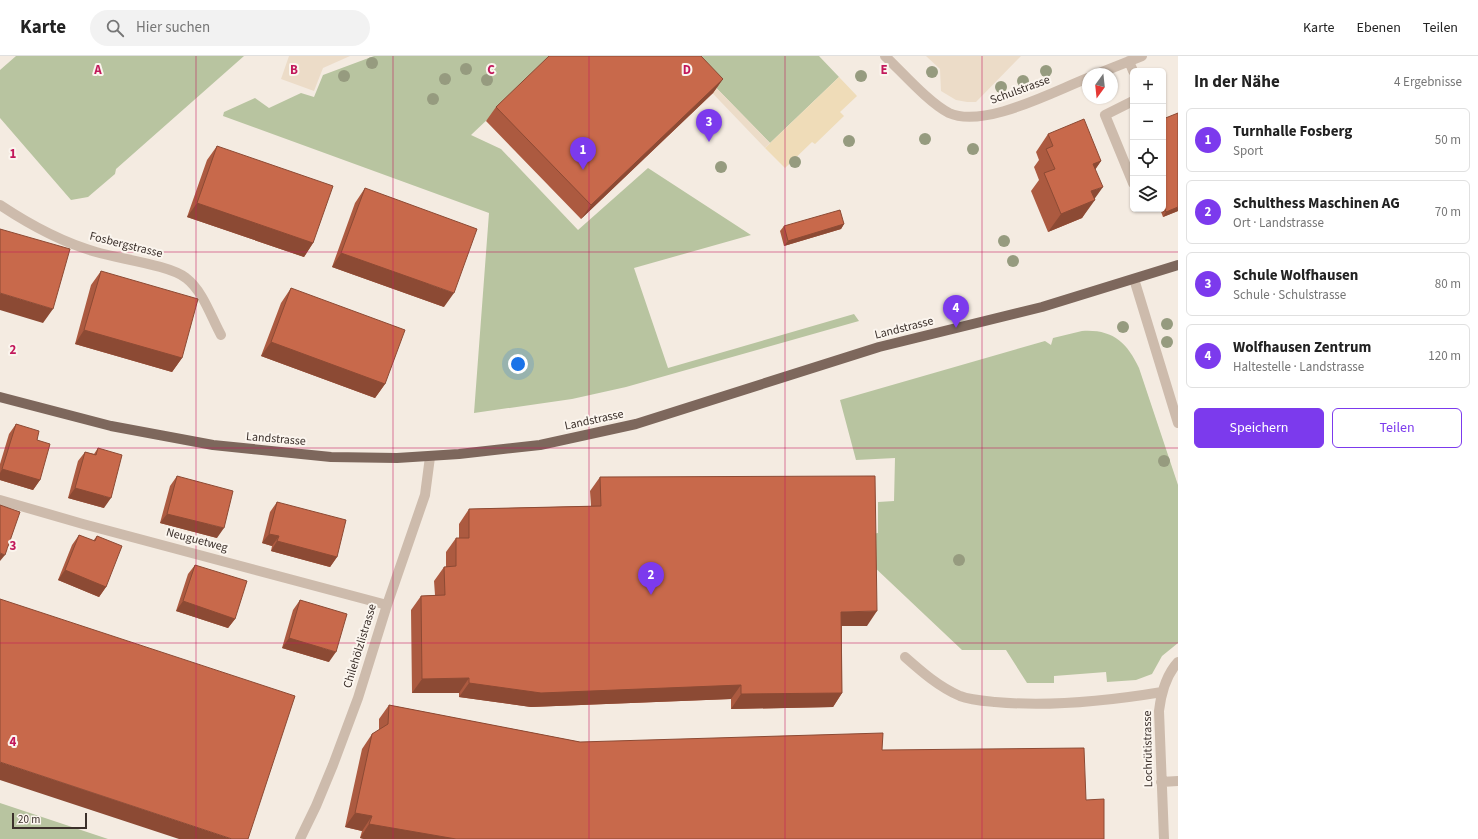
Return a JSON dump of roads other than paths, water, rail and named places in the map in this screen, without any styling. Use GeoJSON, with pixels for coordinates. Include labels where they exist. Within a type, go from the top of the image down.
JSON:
{"type":"FeatureCollection","features":[{"type":"Feature","properties":{"kind":"main road","name":"Landstrasse"},"geometry":{"type":"LineString","coordinates":[[0,397],[111,426],[168,438],[213,445],[331,457],[430,457],[540,445],[636,424],[879,347],[1042,307],[1178,265]]}},
{"type":"Feature","properties":{"kind":"street","name":"Schulstrasse"},"geometry":{"type":"LineString","coordinates":[[885,56],[936,104],[948,112],[958,116],[972,117],[995,114],[1082,80]]}},
{"type":"Feature","properties":{"kind":"street"},"geometry":{"type":"LineString","coordinates":[[1112,68],[1142,56]]}},
{"type":"Feature","properties":{"kind":"street"},"geometry":{"type":"LineString","coordinates":[[1129,61],[1132,68]]}},
{"type":"Feature","properties":{"kind":"street"},"geometry":{"type":"LineString","coordinates":[[1130,102],[1105,115],[1130,176]]}},
{"type":"Feature","properties":{"kind":"street","name":"Fosbergstrasse"},"geometry":{"type":"LineString","coordinates":[[0,205],[25,221],[71,244],[118,259],[170,270],[181,274],[197,289],[221,335]]}},
{"type":"Feature","properties":{"kind":"street"},"geometry":{"type":"LineString","coordinates":[[1134,279],[1178,423]]}},
{"type":"Feature","properties":{"kind":"street","name":"Chilehölzlistrasse"},"geometry":{"type":"LineString","coordinates":[[300,839],[333,765],[358,698],[387,605],[425,495],[430,457]]}},
{"type":"Feature","properties":{"kind":"street","name":"Neuguetweg"},"geometry":{"type":"LineString","coordinates":[[0,500],[91,526],[387,605]]}},
{"type":"Feature","properties":{"kind":"street"},"geometry":{"type":"LineString","coordinates":[[905,657],[942,687],[960,696],[981,700],[1023,703],[1099,700],[1162,692]]}},
{"type":"Feature","properties":{"kind":"street","name":"Lochrütistrasse"},"geometry":{"type":"LineString","coordinates":[[1164,839],[1159,728],[1162,692],[1167,679],[1178,662]]}},
{"type":"Feature","properties":{"kind":"street"},"geometry":{"type":"LineString","coordinates":[[1161,782],[1178,781]]}},
{"type":"Feature","properties":{"kind":"place","name":"Schule Wolfhausen"},"geometry":{"type":"Point","coordinates":[709,142]}},
{"type":"Feature","properties":{"kind":"place","name":"Turnhalle Fosberg"},"geometry":{"type":"Point","coordinates":[583,170]}},
{"type":"Feature","properties":{"kind":"place","name":"Wolfhausen Zentrum"},"geometry":{"type":"Point","coordinates":[956,328]}},
{"type":"Feature","properties":{"kind":"place","name":"Schulthess Maschinen AG"},"geometry":{"type":"Point","coordinates":[651,595]}}]}
